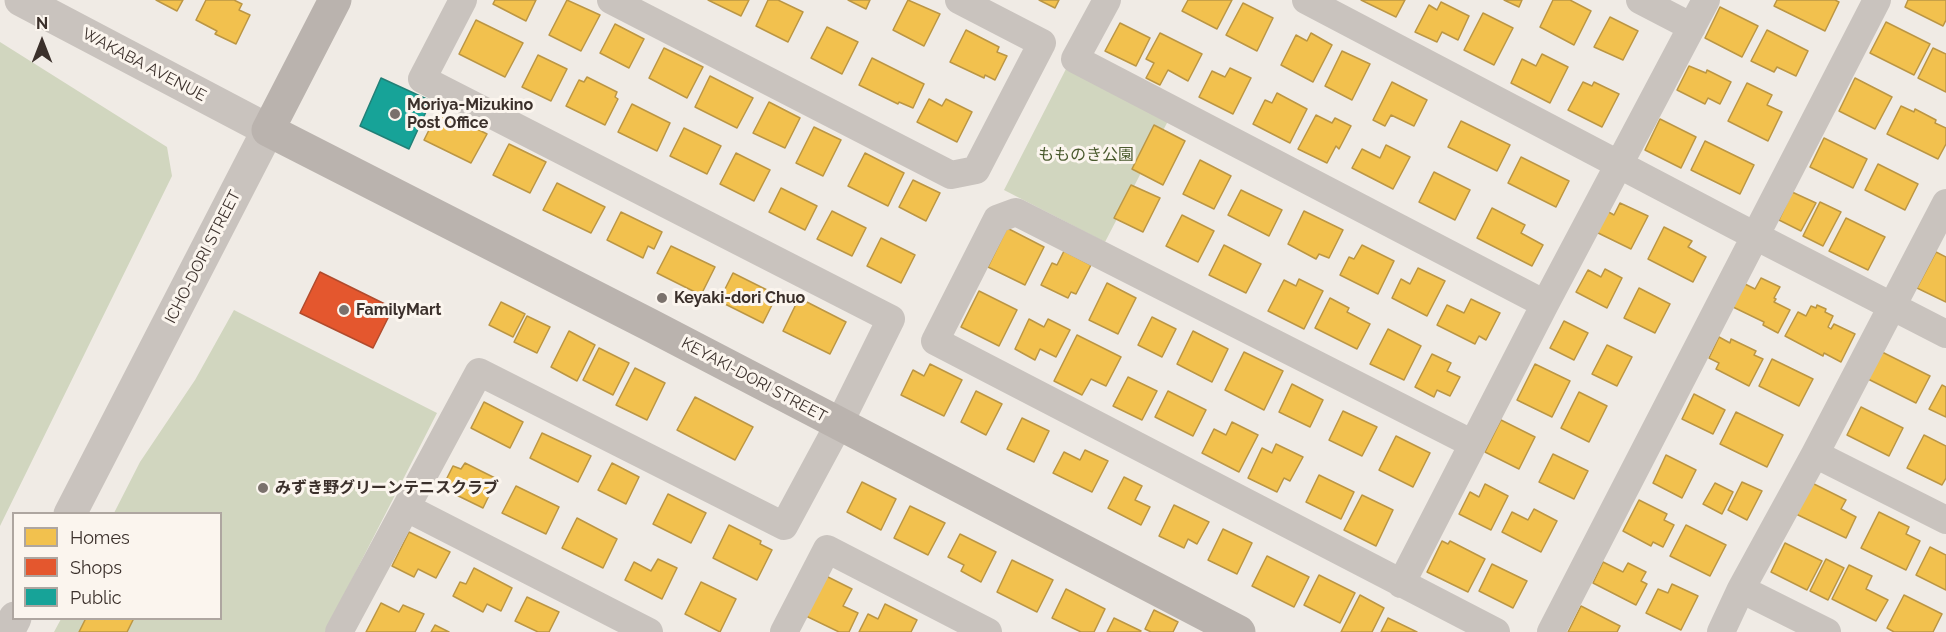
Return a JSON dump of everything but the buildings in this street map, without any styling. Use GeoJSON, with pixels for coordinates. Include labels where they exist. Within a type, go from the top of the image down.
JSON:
{"type":"FeatureCollection","features":[{"type":"Feature","properties":{"kind":"main road","name":"ICHO-DORI STREET"},"geometry":{"type":"LineString","coordinates":[[268,130],[335,0]]}},
{"type":"Feature","properties":{"kind":"main road","name":"KEYAKI-DORI STREET"},"geometry":{"type":"LineString","coordinates":[[268,130],[629,314],[1239,632]]}},
{"type":"Feature","properties":{"kind":"street","name":"WAKABA AVENUE"},"geometry":{"type":"LineString","coordinates":[[21,0],[268,130]]}},
{"type":"Feature","properties":{"kind":"street"},"geometry":{"type":"LineString","coordinates":[[339,632],[479,372],[784,526],[839,424],[891,319],[422,79],[464,0]]}},
{"type":"Feature","properties":{"kind":"street"},"geometry":{"type":"LineString","coordinates":[[611,0],[951,175],[976,170],[1042,44],[959,0]]}},
{"type":"Feature","properties":{"kind":"street"},"geometry":{"type":"LineString","coordinates":[[1107,0],[1075,59],[1545,303]]}},
{"type":"Feature","properties":{"kind":"street"},"geometry":{"type":"LineString","coordinates":[[1306,0],[1946,334]]}},
{"type":"Feature","properties":{"kind":"street"},"geometry":{"type":"LineString","coordinates":[[1640,0],[1692,27]]}},
{"type":"Feature","properties":{"kind":"street"},"geometry":{"type":"LineString","coordinates":[[1401,584],[1545,303],[1706,0]]}},
{"type":"Feature","properties":{"kind":"street"},"geometry":{"type":"LineString","coordinates":[[1551,632],[1878,0]]}},
{"type":"Feature","properties":{"kind":"street","name":"ICHO-DORI STREET"},"geometry":{"type":"LineString","coordinates":[[71,512],[268,130]]}},
{"type":"Feature","properties":{"kind":"street"},"geometry":{"type":"LineString","coordinates":[[1721,632],[1741,589],[1815,454],[1946,203]]}},
{"type":"Feature","properties":{"kind":"street"},"geometry":{"type":"LineString","coordinates":[[1473,444],[1016,212],[996,219],[934,340],[1496,632]]}},
{"type":"Feature","properties":{"kind":"street"},"geometry":{"type":"LineString","coordinates":[[1815,454],[1946,520]]}},
{"type":"Feature","properties":{"kind":"street"},"geometry":{"type":"LineString","coordinates":[[406,508],[649,632]]}},
{"type":"Feature","properties":{"kind":"street"},"geometry":{"type":"LineString","coordinates":[[784,632],[827,549],[988,632]]}},
{"type":"Feature","properties":{"kind":"street"},"geometry":{"type":"LineString","coordinates":[[1741,589],[1827,632]]}},
{"type":"Feature","properties":{"kind":"green space"},"geometry":{"type":"Polygon","coordinates":[[[0,42],[167,147],[172,176],[0,526],[0,42]]]}},
{"type":"Feature","properties":{"kind":"green space","name":"もものき公園"},"geometry":{"type":"Polygon","coordinates":[[[1066,69],[1168,121],[1105,242],[1004,190],[1066,69]]]}},
{"type":"Feature","properties":{"kind":"green space","name":"みずき野グリーンテニスクラブ"},"geometry":{"type":"Polygon","coordinates":[[[234,310],[437,413],[325,632],[54,632],[60,620],[222,620],[222,512],[115,512],[140,462],[195,380],[234,310]]]}},
{"type":"Feature","properties":{"kind":"place","name":"Moriya-Mizukino Post Office"},"geometry":{"type":"Point","coordinates":[395,114]}},
{"type":"Feature","properties":{"kind":"place","name":"Keyaki-dori Chuo"},"geometry":{"type":"Point","coordinates":[662,298]}},
{"type":"Feature","properties":{"kind":"place","name":"FamilyMart"},"geometry":{"type":"Point","coordinates":[344,310]}},
{"type":"Feature","properties":{"kind":"place","name":"みずき野グリーンテニスクラブ"},"geometry":{"type":"Point","coordinates":[263,488]}}]}
